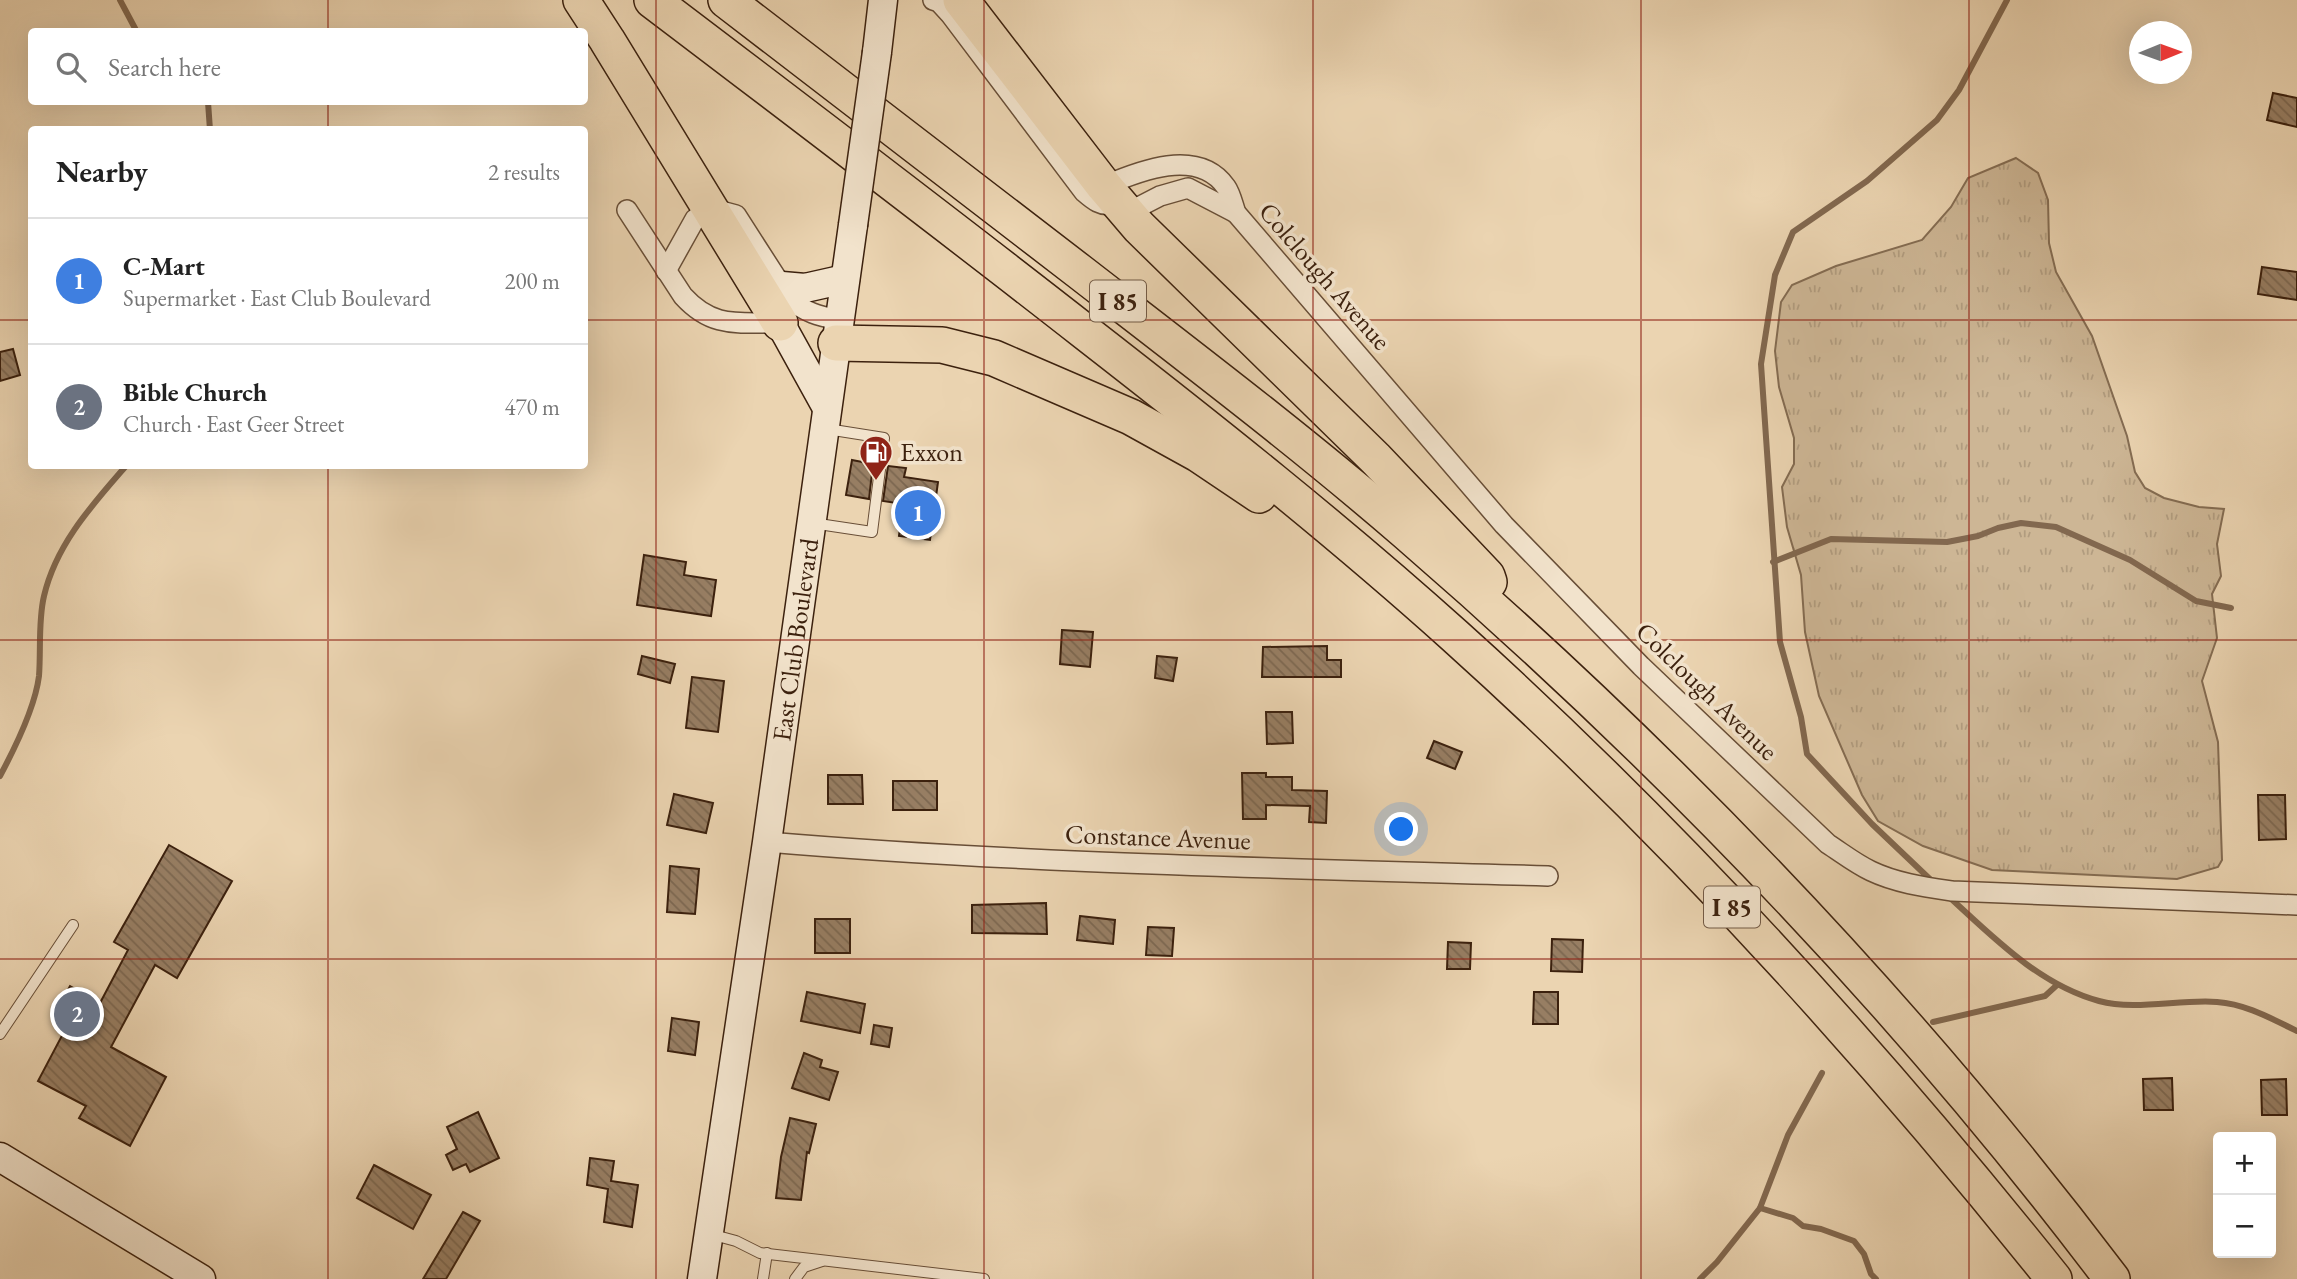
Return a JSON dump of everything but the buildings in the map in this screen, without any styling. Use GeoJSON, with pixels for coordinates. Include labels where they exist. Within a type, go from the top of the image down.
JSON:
{"type":"FeatureCollection","features":[{"type":"Feature","properties":{"kind":"highway"},"geometry":{"type":"LineString","coordinates":[[580,0],[780,323]]}},
{"type":"Feature","properties":{"kind":"highway","name":"I 85"},"geometry":{"type":"LineString","coordinates":[[652,0],[1243,456],[1453,634],[1675,847],[1879,1067],[2054,1279]]}},
{"type":"Feature","properties":{"kind":"highway","name":"I 85"},"geometry":{"type":"LineString","coordinates":[[726,0],[1272,421],[1399,526],[1499,615],[1679,786],[1826,938],[1895,1014],[2028,1172],[2112,1279]]}},
{"type":"Feature","properties":{"kind":"highway"},"geometry":{"type":"LineString","coordinates":[[961,0],[1116,200],[1376,459],[1487,576],[1499,615]]}},
{"type":"Feature","properties":{"kind":"highway"},"geometry":{"type":"LineString","coordinates":[[838,331],[942,345],[994,358],[1097,401],[1162,433],[1376,568]]}},
{"type":"Feature","properties":{"kind":"street","name":"East Club Boulevard"},"geometry":{"type":"LineString","coordinates":[[702,1279],[767,842],[883,0]]}},
{"type":"Feature","properties":{"kind":"street"},"geometry":{"type":"LineString","coordinates":[[933,0],[939,2],[950,14],[1084,192],[1101,204],[1109,205],[1116,200]]}},
{"type":"Feature","properties":{"kind":"street","name":"Colclough Avenue"},"geometry":{"type":"LineString","coordinates":[[1116,200],[1147,170],[1186,165],[1205,171],[1224,184],[1236,213]]}},
{"type":"Feature","properties":{"kind":"street","name":"Colclough Avenue"},"geometry":{"type":"LineString","coordinates":[[1116,200],[1160,196],[1188,188],[1236,213],[1504,525],[1641,666],[1828,844],[1870,871],[1896,880],[1952,891],[2297,905]]}},
{"type":"Feature","properties":{"kind":"street"},"geometry":{"type":"LineString","coordinates":[[666,271],[695,219],[710,208],[736,215],[790,299],[801,309],[838,331]]}},
{"type":"Feature","properties":{"kind":"street"},"geometry":{"type":"LineString","coordinates":[[626,210],[682,296],[704,316],[720,321],[780,323],[814,341],[838,331]]}},
{"type":"Feature","properties":{"kind":"street"},"geometry":{"type":"LineString","coordinates":[[782,286],[805,288],[845,279]]}},
{"type":"Feature","properties":{"kind":"street"},"geometry":{"type":"LineString","coordinates":[[780,323],[826,418]]}},
{"type":"Feature","properties":{"kind":"street","name":"Constance Avenue"},"geometry":{"type":"LineString","coordinates":[[767,842],[897,852],[1069,860],[1548,876]]}},
{"type":"Feature","properties":{"kind":"street"},"geometry":{"type":"LineString","coordinates":[[0,1157],[201,1279]]}},
{"type":"Feature","properties":{"kind":"lane"},"geometry":{"type":"LineString","coordinates":[[812,523],[872,531],[884,438],[826,418]]}},
{"type":"Feature","properties":{"kind":"lane"},"geometry":{"type":"LineString","coordinates":[[0,1034],[72,925]]}},
{"type":"Feature","properties":{"kind":"lane"},"geometry":{"type":"LineString","coordinates":[[709,1234],[736,1241],[760,1253],[984,1279]]}},
{"type":"Feature","properties":{"kind":"lane"},"geometry":{"type":"LineString","coordinates":[[763,1279],[767,1253]]}},
{"type":"Feature","properties":{"kind":"lane"},"geometry":{"type":"LineString","coordinates":[[795,1279],[804,1267],[826,1260]]}},
{"type":"Feature","properties":{"kind":"green space"},"geometry":{"type":"Polygon","coordinates":[[[2016,158],[2038,173],[2048,200],[2049,243],[2056,272],[2092,336],[2127,436],[2135,472],[2145,488],[2164,498],[2199,507],[2224,509],[2217,544],[2221,576],[2212,594],[2217,638],[2202,681],[2218,742],[2222,860],[2218,867],[2177,879],[1992,870],[1923,846],[1878,821],[1862,795],[1819,696],[1805,632],[1801,575],[1787,527],[1782,487],[1794,464],[1794,438],[1779,387],[1775,351],[1781,302],[1792,285],[1836,266],[1922,240],[1951,207],[1968,178],[2016,158]]]}},
{"type":"Feature","properties":{"kind":"waterway"},"geometry":{"type":"LineString","coordinates":[[120,0],[135,28]]}},
{"type":"Feature","properties":{"kind":"waterway"},"geometry":{"type":"LineString","coordinates":[[1934,883],[1872,824],[1807,754],[1801,717],[1780,642],[1761,364],[1775,275],[1793,232],[1867,181],[1937,120],[1959,90],[2007,0]]}},
{"type":"Feature","properties":{"kind":"waterway"},"geometry":{"type":"LineString","coordinates":[[208,105],[210,126]]}},
{"type":"Feature","properties":{"kind":"waterway"},"geometry":{"type":"LineString","coordinates":[[0,776],[24,728],[37,688],[41,615],[44,596],[57,559],[77,526],[123,469]]}},
{"type":"Feature","properties":{"kind":"waterway"},"geometry":{"type":"LineString","coordinates":[[1773,562],[1831,539],[1947,542],[2021,523],[2056,527],[2130,560],[2196,601],[2231,608]]}},
{"type":"Feature","properties":{"kind":"waterway"},"geometry":{"type":"LineString","coordinates":[[1947,895],[2017,957],[2077,994],[2099,1001],[2127,1005],[2228,1003],[2297,1031]]}},
{"type":"Feature","properties":{"kind":"waterway"},"geometry":{"type":"LineString","coordinates":[[1933,1022],[2045,996],[2057,985]]}},
{"type":"Feature","properties":{"kind":"waterway"},"geometry":{"type":"LineString","coordinates":[[1700,1279],[1760,1208],[1788,1135],[1822,1073]]}},
{"type":"Feature","properties":{"kind":"waterway"},"geometry":{"type":"LineString","coordinates":[[1760,1208],[1793,1218],[1803,1226],[1821,1229],[1854,1241],[1864,1254],[1871,1274],[1876,1279]]}},
{"type":"Feature","properties":{"kind":"place","name":"Exxon"},"geometry":{"type":"Point","coordinates":[876,482]}},
{"type":"Feature","properties":{"kind":"place","name":"C-Mart"},"geometry":{"type":"Point","coordinates":[918,513]}},
{"type":"Feature","properties":{"kind":"place","name":"Bible Church"},"geometry":{"type":"Point","coordinates":[77,1014]}}]}
